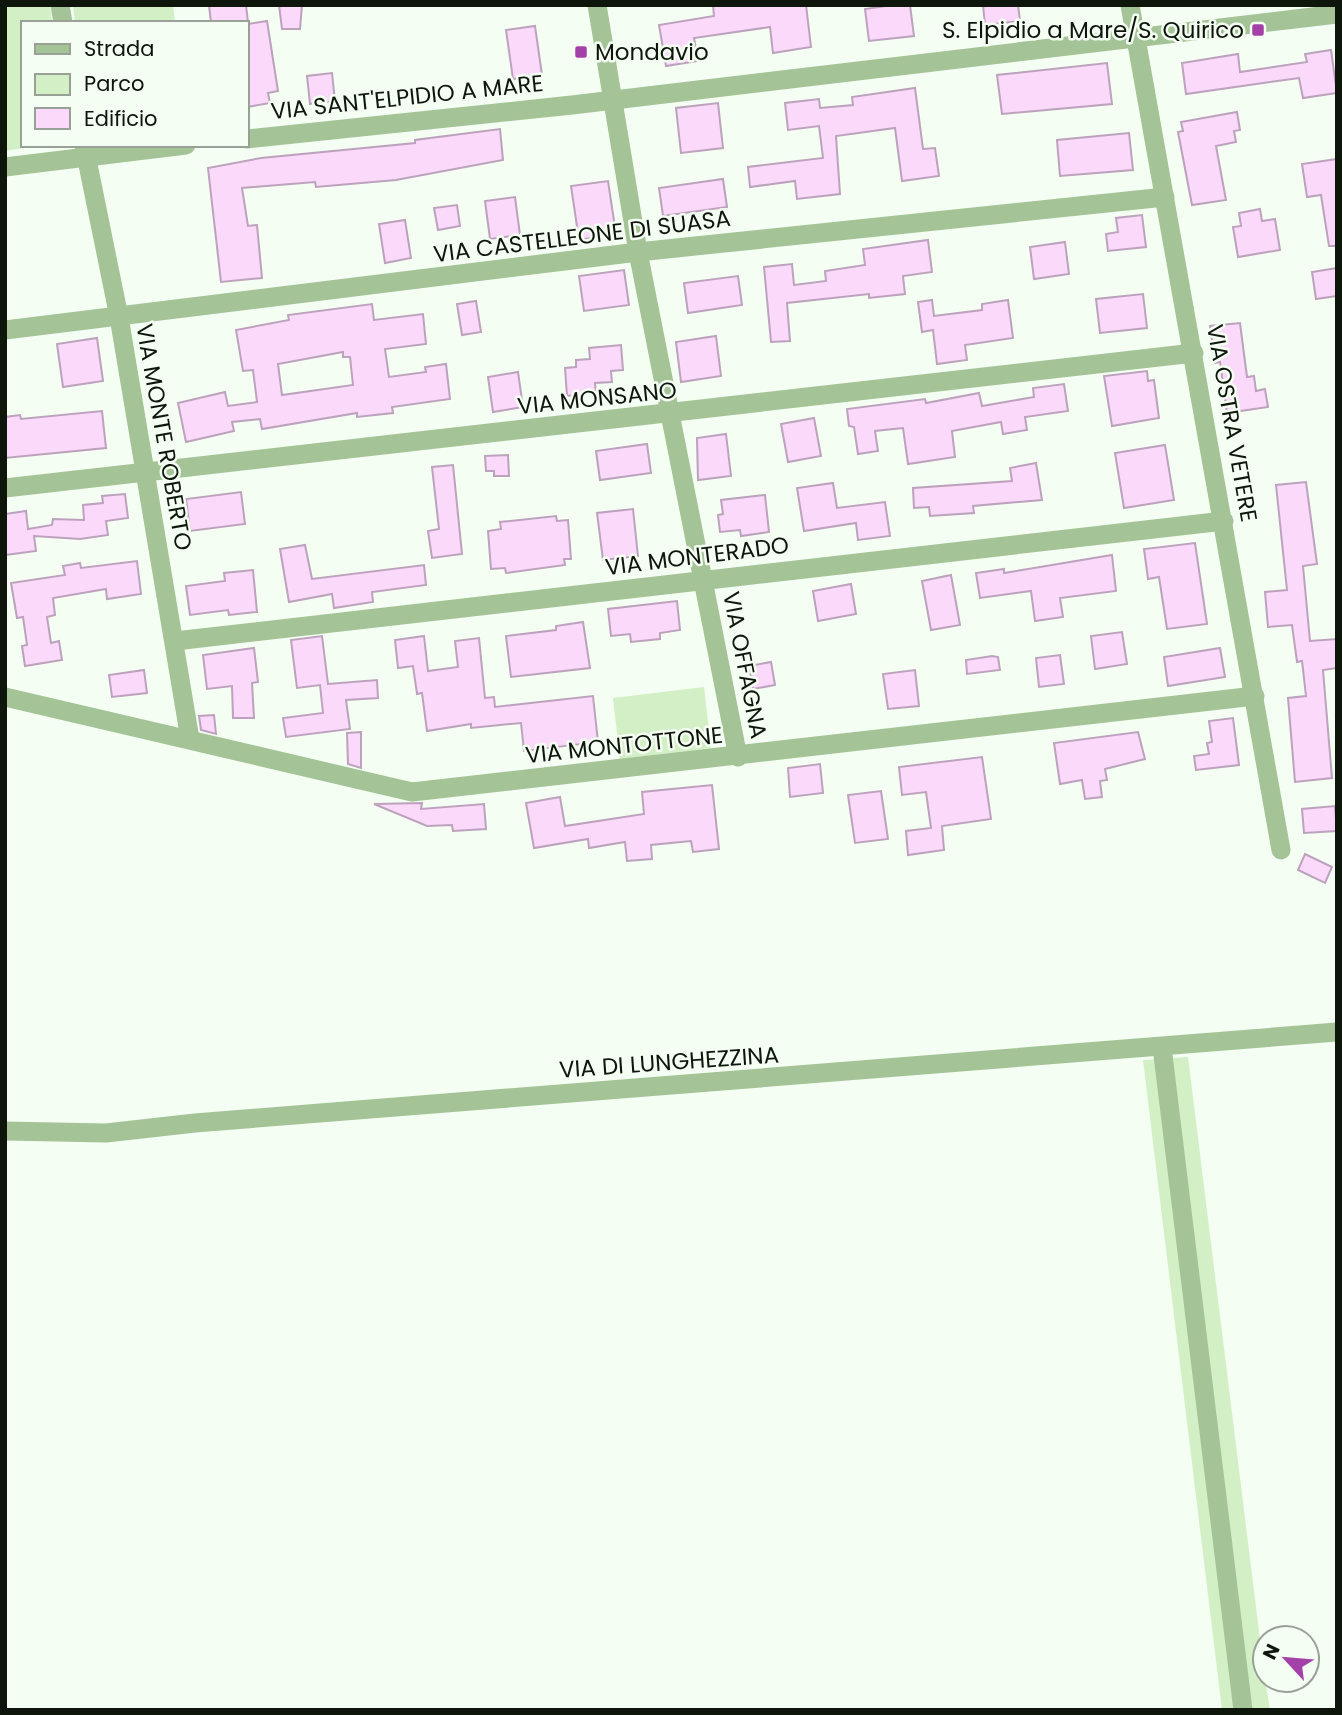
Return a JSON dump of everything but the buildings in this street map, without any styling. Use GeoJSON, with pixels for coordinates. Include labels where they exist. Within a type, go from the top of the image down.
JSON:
{"type":"FeatureCollection","features":[{"type":"Feature","properties":{"kind":"street","name":"VIA OSTRA VETERE"},"geometry":{"type":"LineString","coordinates":[[1130,5],[1195,353],[1281,850]]}},
{"type":"Feature","properties":{"kind":"street","name":"VIA OFFAGNA"},"geometry":{"type":"LineString","coordinates":[[598,6],[638,252],[738,757]]}},
{"type":"Feature","properties":{"kind":"street"},"geometry":{"type":"LineString","coordinates":[[1135,38],[1337,14]]}},
{"type":"Feature","properties":{"kind":"street","name":"VIA SANT'ELPIDIO A MARE"},"geometry":{"type":"LineString","coordinates":[[248,139],[572,105],[1135,38]]}},
{"type":"Feature","properties":{"kind":"street"},"geometry":{"type":"LineString","coordinates":[[5,167],[85,151],[152,147]]}},
{"type":"Feature","properties":{"kind":"street","name":"VIA MONTE ROBERTO"},"geometry":{"type":"LineString","coordinates":[[85,151],[118,317],[190,739]]}},
{"type":"Feature","properties":{"kind":"street","name":"VIA CASTELLEONE DI SUASA"},"geometry":{"type":"LineString","coordinates":[[5,330],[638,252],[1165,197]]}},
{"type":"Feature","properties":{"kind":"street","name":"VIA MONSANO"},"geometry":{"type":"LineString","coordinates":[[5,488],[670,415],[1195,353]]}},
{"type":"Feature","properties":{"kind":"street","name":"VIA MONTERADO"},"geometry":{"type":"LineString","coordinates":[[175,641],[1224,521]]}},
{"type":"Feature","properties":{"kind":"street","name":"VIA MONTOTTONE"},"geometry":{"type":"LineString","coordinates":[[5,697],[409,792],[738,757],[1255,696]]}},
{"type":"Feature","properties":{"kind":"street","name":"VIA DI LUNGHEZZINA"},"geometry":{"type":"LineString","coordinates":[[5,1131],[106,1133],[195,1123],[1337,1032]]}},
{"type":"Feature","properties":{"kind":"street"},"geometry":{"type":"LineString","coordinates":[[1162,1047],[1243,1710]]}},
{"type":"Feature","properties":{"kind":"green space"},"geometry":{"type":"Polygon","coordinates":[[[5,5],[50,5],[52,21],[21,21],[21,147],[30,147],[5,151],[5,5]]]}},
{"type":"Feature","properties":{"kind":"green space"},"geometry":{"type":"Polygon","coordinates":[[[73,5],[173,5],[175,21],[75,21],[73,5]]]}},
{"type":"Feature","properties":{"kind":"green space"},"geometry":{"type":"Polygon","coordinates":[[[704,687],[711,748],[620,759],[613,698],[704,687]]]}},
{"type":"Feature","properties":{"kind":"green space"},"geometry":{"type":"Polygon","coordinates":[[[1188,1057],[1258,1624],[1251,1624],[1251,1694],[1267,1694],[1270,1710],[1222,1710],[1143,1060],[1188,1057]]]}},
{"type":"Feature","properties":{"kind":"place","name":"S. Elpidio a Mare/S. Quirico"},"geometry":{"type":"Point","coordinates":[1258,30]}},
{"type":"Feature","properties":{"kind":"place","name":"Mondavio"},"geometry":{"type":"Point","coordinates":[581,52]}}]}
